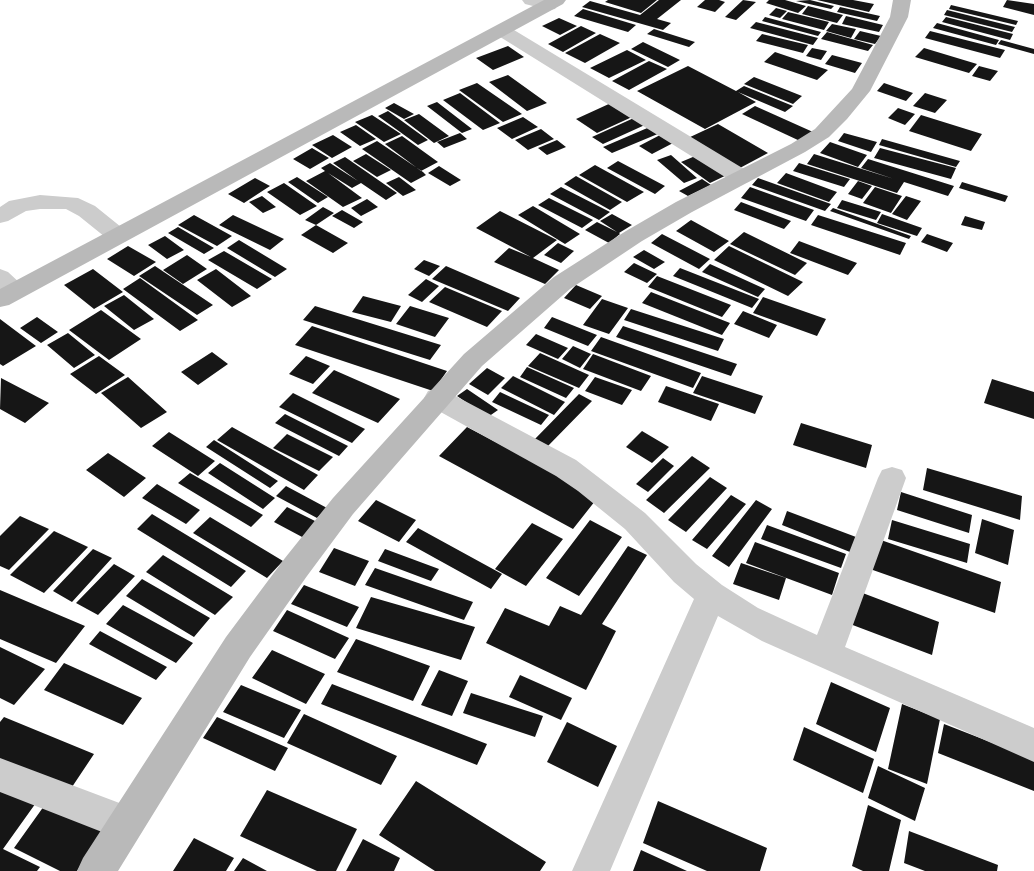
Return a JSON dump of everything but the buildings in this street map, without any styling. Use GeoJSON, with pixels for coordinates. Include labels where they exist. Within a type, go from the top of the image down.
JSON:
{"type":"FeatureCollection","features":[{"type":"Feature","properties":{"kind":"street"},"geometry":{"type":"LineString","coordinates":[[96,871],[238,647],[296,566],[343,506],[473,360],[562,283],[634,236],[798,148],[822,133],[840,116],[860,91],[887,43],[899,17],[902,0]]}},
{"type":"Feature","properties":{"kind":"street"},"geometry":{"type":"LineString","coordinates":[[5,289],[118,236],[503,31],[546,2]]}},
{"type":"Feature","properties":{"kind":"street"},"geometry":{"type":"LineString","coordinates":[[503,31],[741,177]]}},
{"type":"Feature","properties":{"kind":"street"},"geometry":{"type":"LineString","coordinates":[[6,207],[40,202],[70,203],[87,211],[118,236]]}},
{"type":"Feature","properties":{"kind":"street"},"geometry":{"type":"LineString","coordinates":[[438,398],[566,468],[588,483],[635,521],[685,573],[711,595],[773,632],[1034,745]]}},
{"type":"Feature","properties":{"kind":"street"},"geometry":{"type":"LineString","coordinates":[[826,654],[892,478]]}},
{"type":"Feature","properties":{"kind":"street"},"geometry":{"type":"LineString","coordinates":[[591,871],[711,595]]}},
{"type":"Feature","properties":{"kind":"street"},"geometry":{"type":"LineString","coordinates":[[0,775],[125,824]]}}]}
